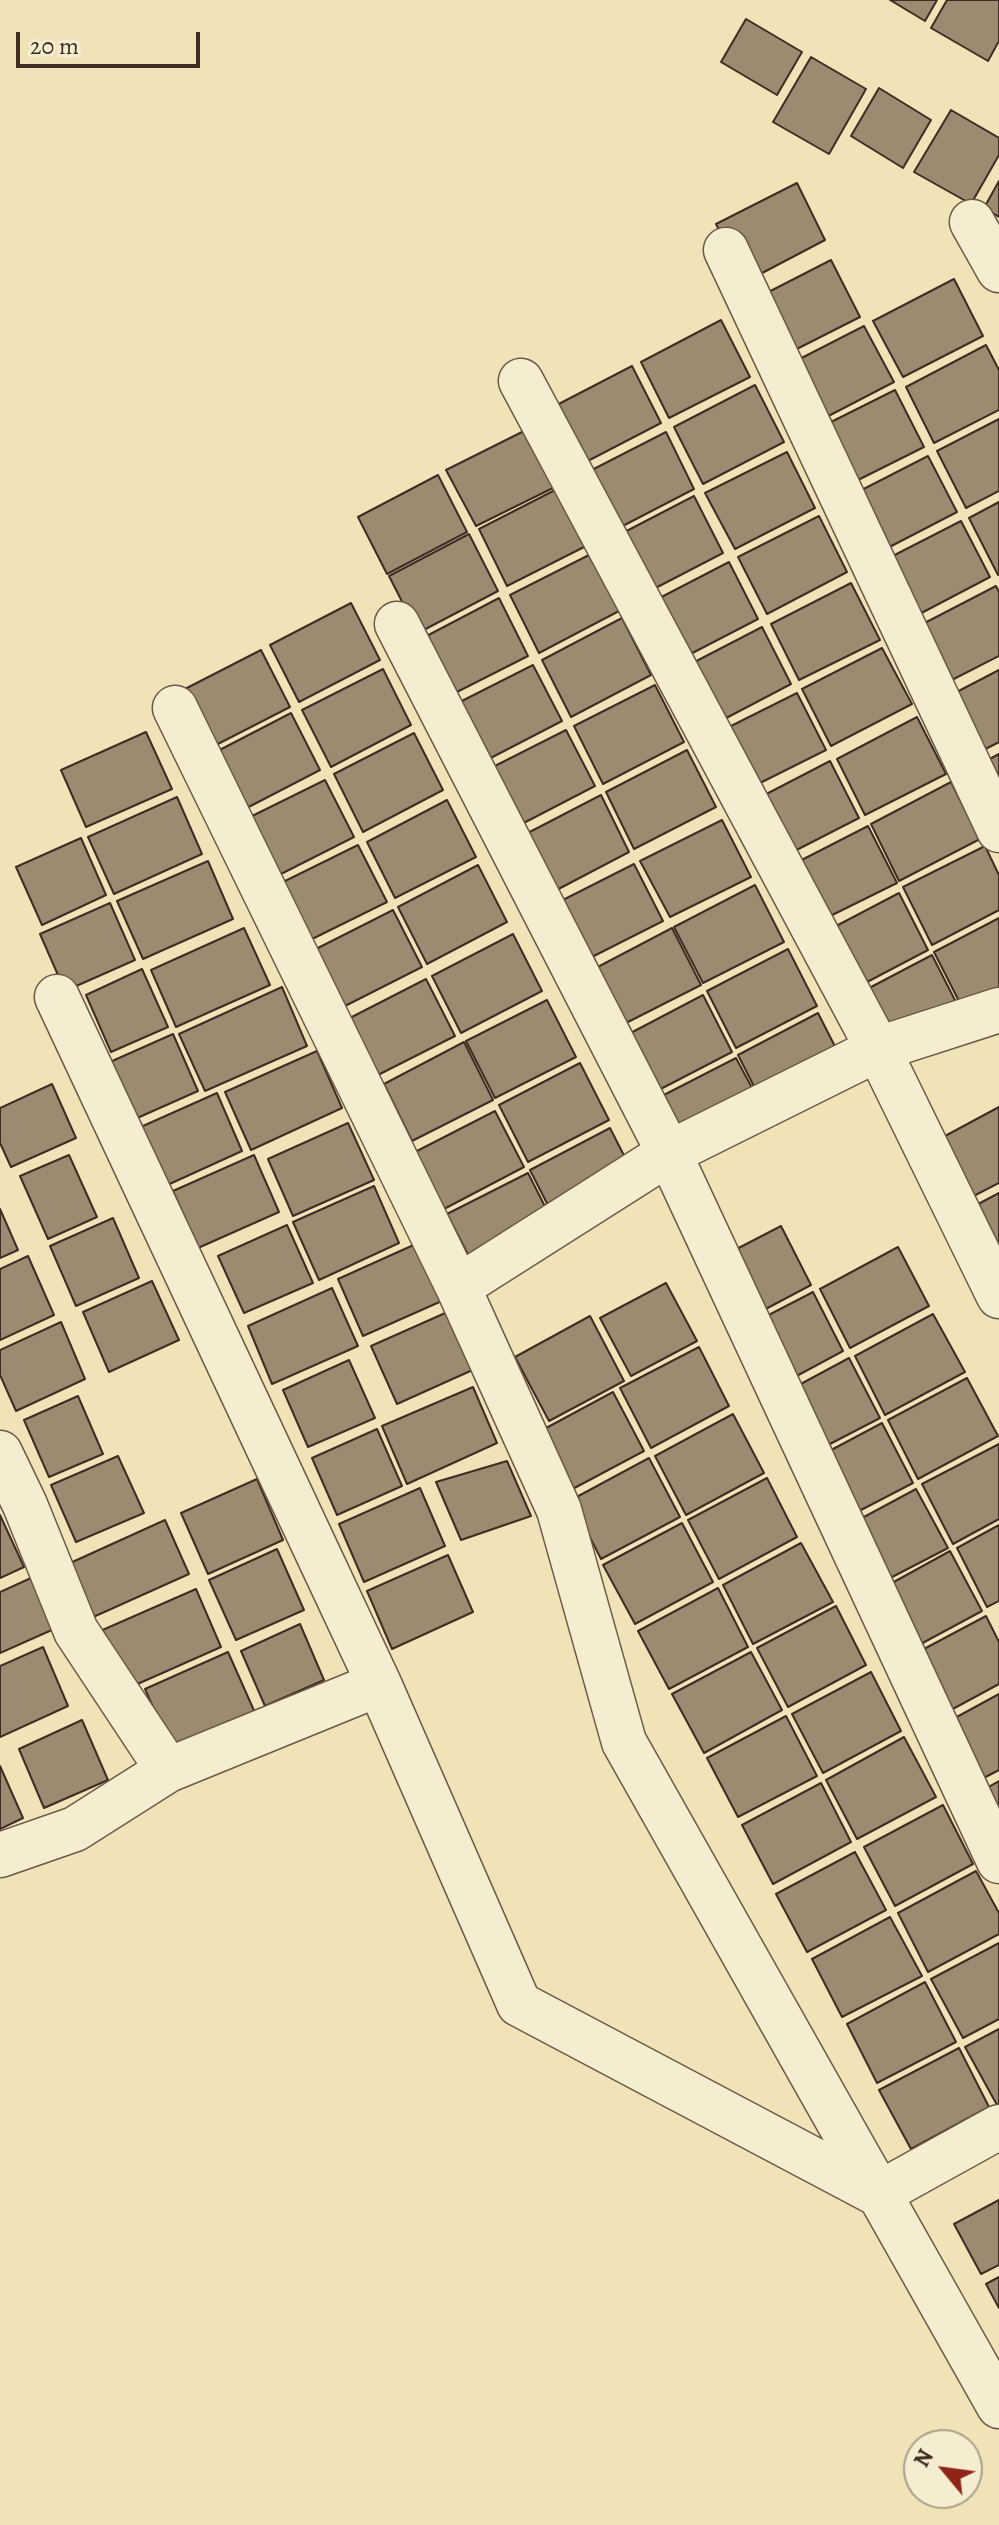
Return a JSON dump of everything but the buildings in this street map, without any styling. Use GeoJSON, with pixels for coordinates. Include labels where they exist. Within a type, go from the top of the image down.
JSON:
{"type":"FeatureCollection","features":[{"type":"Feature","properties":{"kind":"street"},"geometry":{"type":"LineString","coordinates":[[972,222],[999,270]]}},
{"type":"Feature","properties":{"kind":"street"},"geometry":{"type":"LineString","coordinates":[[726,250],[999,830]]}},
{"type":"Feature","properties":{"kind":"street"},"geometry":{"type":"LineString","coordinates":[[521,381],[878,1049],[999,1296]]}},
{"type":"Feature","properties":{"kind":"street"},"geometry":{"type":"LineString","coordinates":[[397,624],[669,1153],[999,1861]]}},
{"type":"Feature","properties":{"kind":"street"},"geometry":{"type":"LineString","coordinates":[[175,708],[458,1287],[559,1510],[624,1742],[999,2406]]}},
{"type":"Feature","properties":{"kind":"street"},"geometry":{"type":"LineString","coordinates":[[57,997],[379,1684],[519,2004],[878,2194]]}},
{"type":"Feature","properties":{"kind":"street"},"geometry":{"type":"LineString","coordinates":[[458,1287],[669,1153],[878,1049],[999,1010]]}},
{"type":"Feature","properties":{"kind":"street"},"geometry":{"type":"LineString","coordinates":[[0,1453],[25,1505],[76,1631],[168,1770]]}},
{"type":"Feature","properties":{"kind":"street"},"geometry":{"type":"LineString","coordinates":[[0,1855],[75,1829],[168,1770],[379,1684]]}},
{"type":"Feature","properties":{"kind":"street"},"geometry":{"type":"LineString","coordinates":[[878,2194],[999,2127]]}}]}
